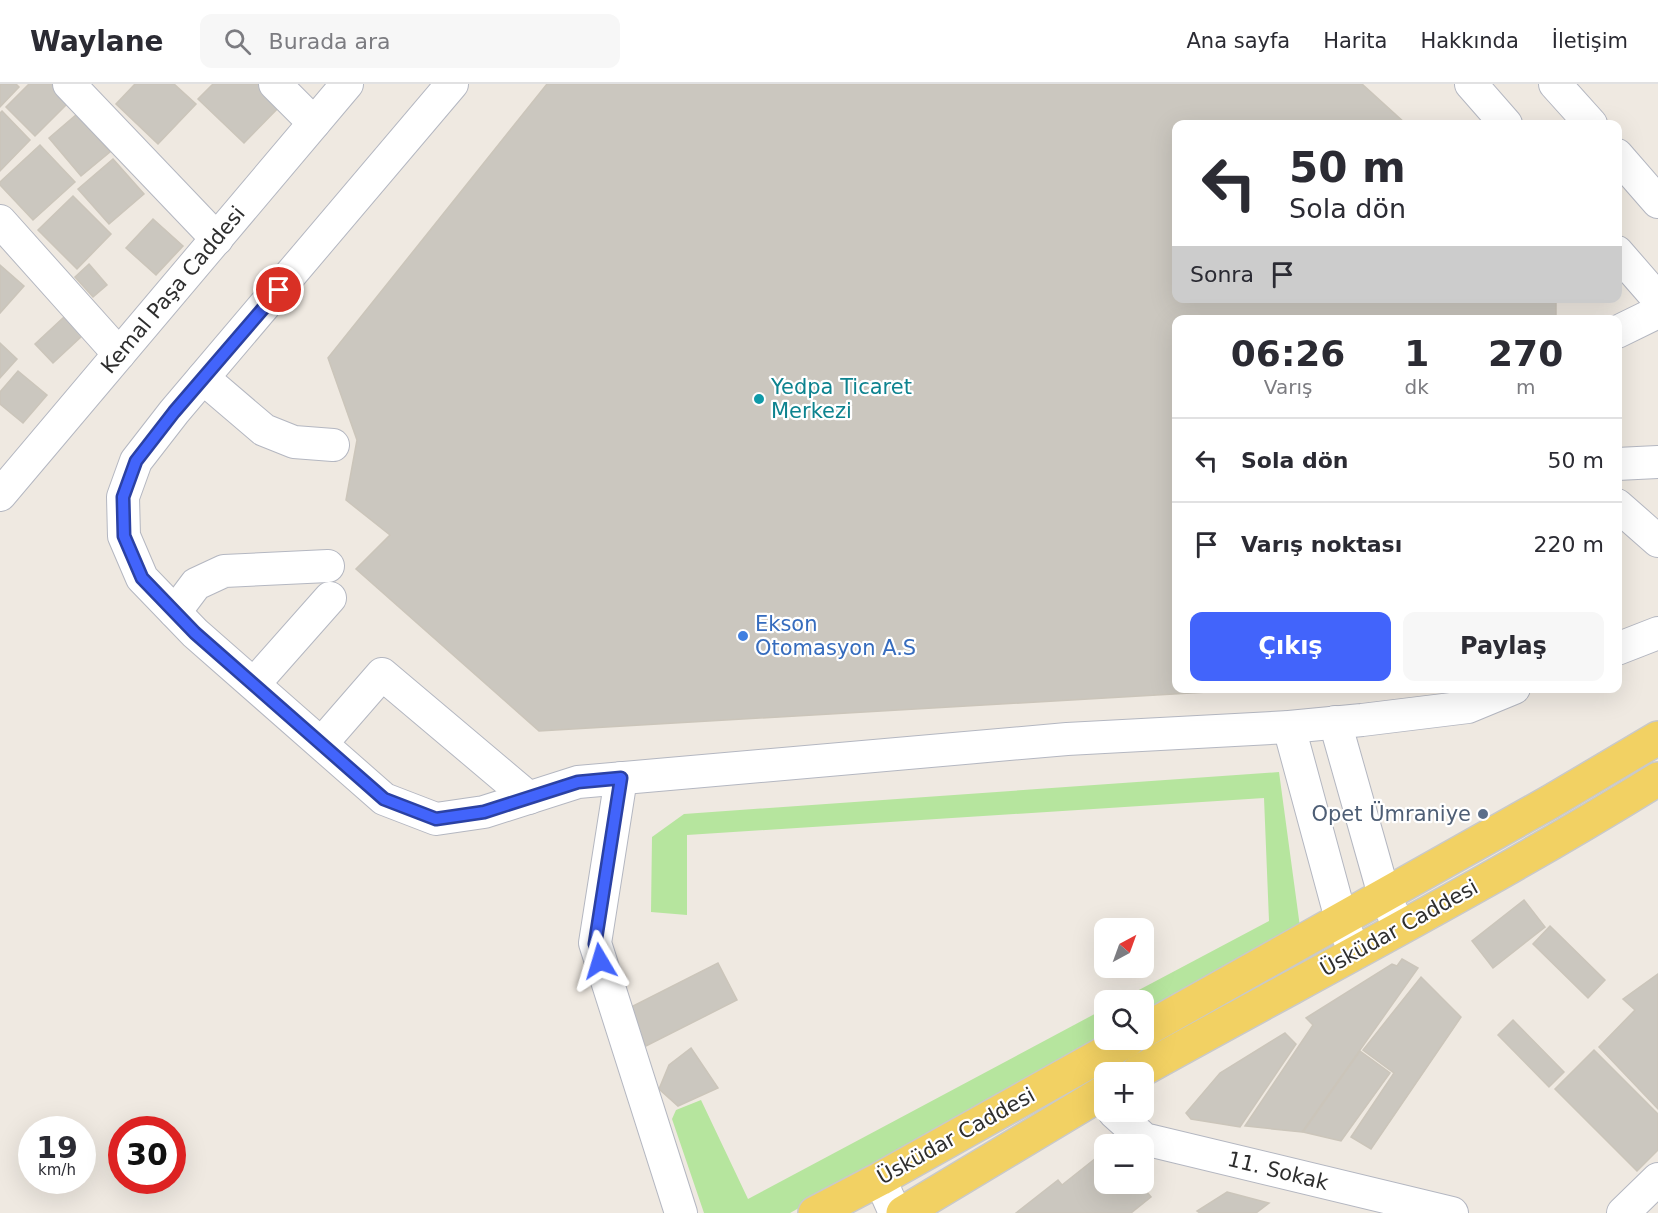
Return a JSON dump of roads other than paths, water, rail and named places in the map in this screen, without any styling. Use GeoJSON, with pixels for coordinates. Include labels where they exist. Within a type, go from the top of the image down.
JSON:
{"type":"FeatureCollection","features":[{"type":"Feature","properties":{"kind":"main road","name":"Üsküdar Caddesi"},"geometry":{"type":"LineString","coordinates":[[1154,1025],[1550,802],[1658,738]]}},
{"type":"Feature","properties":{"kind":"main road","name":"Üsküdar Caddesi"},"geometry":{"type":"LineString","coordinates":[[1154,1063],[1400,928],[1658,779]]}},
{"type":"Feature","properties":{"kind":"main road","name":"Üsküdar Caddesi"},"geometry":{"type":"LineString","coordinates":[[815,1213],[1110,1050]]}},
{"type":"Feature","properties":{"kind":"main road","name":"Üsküdar Caddesi"},"geometry":{"type":"LineString","coordinates":[[903,1213],[1094,1107]]}},
{"type":"Feature","properties":{"kind":"street"},"geometry":{"type":"LineString","coordinates":[[69,84],[217,240]]}},
{"type":"Feature","properties":{"kind":"street"},"geometry":{"type":"LineString","coordinates":[[276,84],[314,123]]}},
{"type":"Feature","properties":{"kind":"street","name":"Kemal Paşa Caddesi"},"geometry":{"type":"LineString","coordinates":[[5,478],[118,354],[217,240],[347,84]]}},
{"type":"Feature","properties":{"kind":"street"},"geometry":{"type":"LineString","coordinates":[[452,84],[203,378],[136,461],[123,497],[124,536],[142,578],[195,633],[384,799],[436,819],[484,812],[578,782],[1067,739],[1289,727],[1388,717],[1493,693]]}},
{"type":"Feature","properties":{"kind":"street"},"geometry":{"type":"LineString","coordinates":[[1471,84],[1502,120]]}},
{"type":"Feature","properties":{"kind":"street"},"geometry":{"type":"LineString","coordinates":[[1556,84],[1588,120]]}},
{"type":"Feature","properties":{"kind":"street"},"geometry":{"type":"LineString","coordinates":[[1622,161],[1658,202]]}},
{"type":"Feature","properties":{"kind":"street"},"geometry":{"type":"LineString","coordinates":[[0,221],[118,354]]}},
{"type":"Feature","properties":{"kind":"street"},"geometry":{"type":"LineString","coordinates":[[1622,258],[1658,299]]}},
{"type":"Feature","properties":{"kind":"street"},"geometry":{"type":"LineString","coordinates":[[1622,330],[1658,312]]}},
{"type":"Feature","properties":{"kind":"street"},"geometry":{"type":"LineString","coordinates":[[203,378],[264,430],[294,442],[333,445]]}},
{"type":"Feature","properties":{"kind":"street"},"geometry":{"type":"LineString","coordinates":[[1622,464],[1658,462]]}},
{"type":"Feature","properties":{"kind":"street"},"geometry":{"type":"LineString","coordinates":[[1622,509],[1658,541]]}},
{"type":"Feature","properties":{"kind":"street"},"geometry":{"type":"LineString","coordinates":[[175,612],[196,584],[224,571],[328,566]]}},
{"type":"Feature","properties":{"kind":"street"},"geometry":{"type":"LineString","coordinates":[[254,684],[330,598]]}},
{"type":"Feature","properties":{"kind":"street"},"geometry":{"type":"LineString","coordinates":[[1622,644],[1658,633]]}},
{"type":"Feature","properties":{"kind":"street"},"geometry":{"type":"LineString","coordinates":[[322,743],[382,674],[529,798]]}},
{"type":"Feature","properties":{"kind":"street"},"geometry":{"type":"LineString","coordinates":[[1388,717],[1405,693]]}},
{"type":"Feature","properties":{"kind":"street"},"geometry":{"type":"LineString","coordinates":[[1335,722],[1384,895],[1400,928]]}},
{"type":"Feature","properties":{"kind":"street"},"geometry":{"type":"LineString","coordinates":[[1289,727],[1341,919],[1355,953]]}},
{"type":"Feature","properties":{"kind":"street"},"geometry":{"type":"LineString","coordinates":[[621,778],[595,944],[681,1213]]}},
{"type":"Feature","properties":{"kind":"street","name":"11. Sokak"},"geometry":{"type":"LineString","coordinates":[[1127,1122],[1144,1138],[1452,1213]]}},
{"type":"Feature","properties":{"kind":"street"},"geometry":{"type":"LineString","coordinates":[[879,1179],[895,1213]]}},
{"type":"Feature","properties":{"kind":"street"},"geometry":{"type":"LineString","coordinates":[[1623,1213],[1658,1179]]}},
{"type":"Feature","properties":{"kind":"place","name":"Yedpa Ticaret Merkezi"},"geometry":{"type":"Point","coordinates":[759,399]}},
{"type":"Feature","properties":{"kind":"place","name":"Ekson Otomasyon A.S"},"geometry":{"type":"Point","coordinates":[743,636]}},
{"type":"Feature","properties":{"kind":"place","name":"Opet Ümraniye"},"geometry":{"type":"Point","coordinates":[1483,814]}}]}
